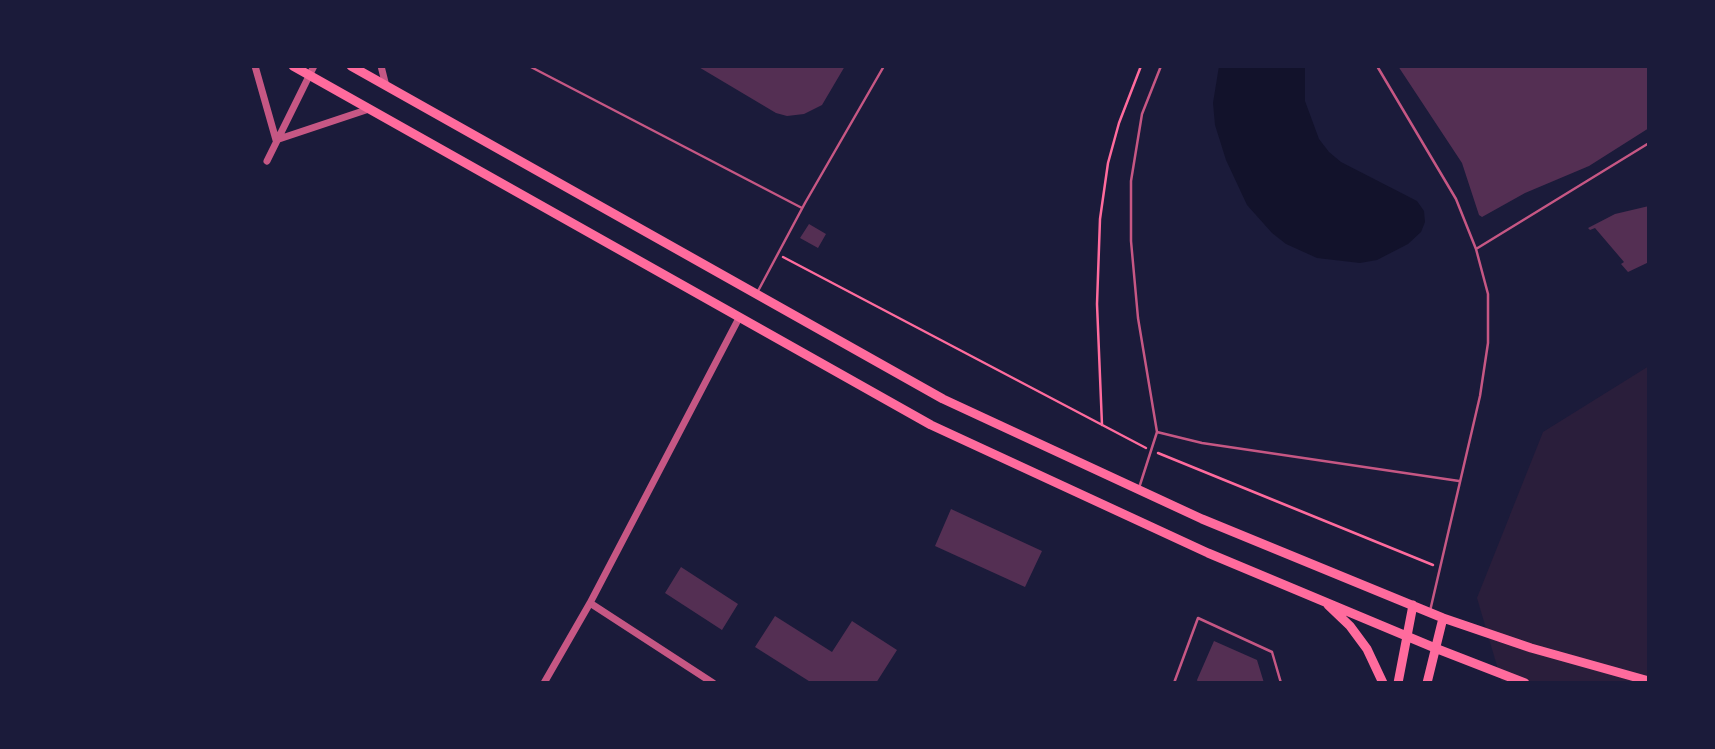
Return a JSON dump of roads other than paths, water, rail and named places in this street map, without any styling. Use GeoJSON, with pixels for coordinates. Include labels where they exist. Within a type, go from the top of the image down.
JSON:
{"type":"FeatureCollection","features":[{"type":"Feature","properties":{"kind":"main road"},"geometry":{"type":"LineString","coordinates":[[293,66],[930,424],[1208,553],[1520,682]]}},
{"type":"Feature","properties":{"kind":"main road"},"geometry":{"type":"LineString","coordinates":[[351,66],[943,399],[1202,519],[1443,618],[1531,648],[1649,681]]}},
{"type":"Feature","properties":{"kind":"main road"},"geometry":{"type":"LineString","coordinates":[[1324,602],[1350,626],[1366,649],[1383,683]]}},
{"type":"Feature","properties":{"kind":"main road"},"geometry":{"type":"LineString","coordinates":[[1398,683],[1413,605]]}},
{"type":"Feature","properties":{"kind":"main road"},"geometry":{"type":"LineString","coordinates":[[1427,683],[1443,618]]}},
{"type":"Feature","properties":{"kind":"street"},"geometry":{"type":"LineString","coordinates":[[255,66],[276,140]]}},
{"type":"Feature","properties":{"kind":"street"},"geometry":{"type":"LineString","coordinates":[[267,161],[314,66]]}},
{"type":"Feature","properties":{"kind":"street"},"geometry":{"type":"LineString","coordinates":[[381,66],[386,86]]}},
{"type":"Feature","properties":{"kind":"street"},"geometry":{"type":"LineString","coordinates":[[276,140],[368,109]]}},
{"type":"Feature","properties":{"kind":"street"},"geometry":{"type":"LineString","coordinates":[[544,683],[590,603],[739,318]]}},
{"type":"Feature","properties":{"kind":"street"},"geometry":{"type":"LineString","coordinates":[[590,603],[713,683]]}},
{"type":"Feature","properties":{"kind":"lane"},"geometry":{"type":"LineString","coordinates":[[529,66],[802,208]]}},
{"type":"Feature","properties":{"kind":"lane"},"geometry":{"type":"LineString","coordinates":[[756,295],[802,208],[884,66]]}},
{"type":"Feature","properties":{"kind":"lane"},"geometry":{"type":"LineString","coordinates":[[1139,490],[1157,432],[1138,318],[1130,222],[1131,181],[1142,114],[1161,66]]}},
{"type":"Feature","properties":{"kind":"lane"},"geometry":{"type":"LineString","coordinates":[[1377,66],[1456,198],[1476,249],[1488,294],[1488,343],[1480,396],[1430,612]]}},
{"type":"Feature","properties":{"kind":"lane"},"geometry":{"type":"LineString","coordinates":[[1476,249],[1649,143]]}},
{"type":"Feature","properties":{"kind":"lane"},"geometry":{"type":"LineString","coordinates":[[1157,432],[1202,444],[1460,481]]}},
{"type":"Feature","properties":{"kind":"lane"},"geometry":{"type":"LineString","coordinates":[[1174,683],[1198,618],[1272,652],[1281,683]]}}]}
